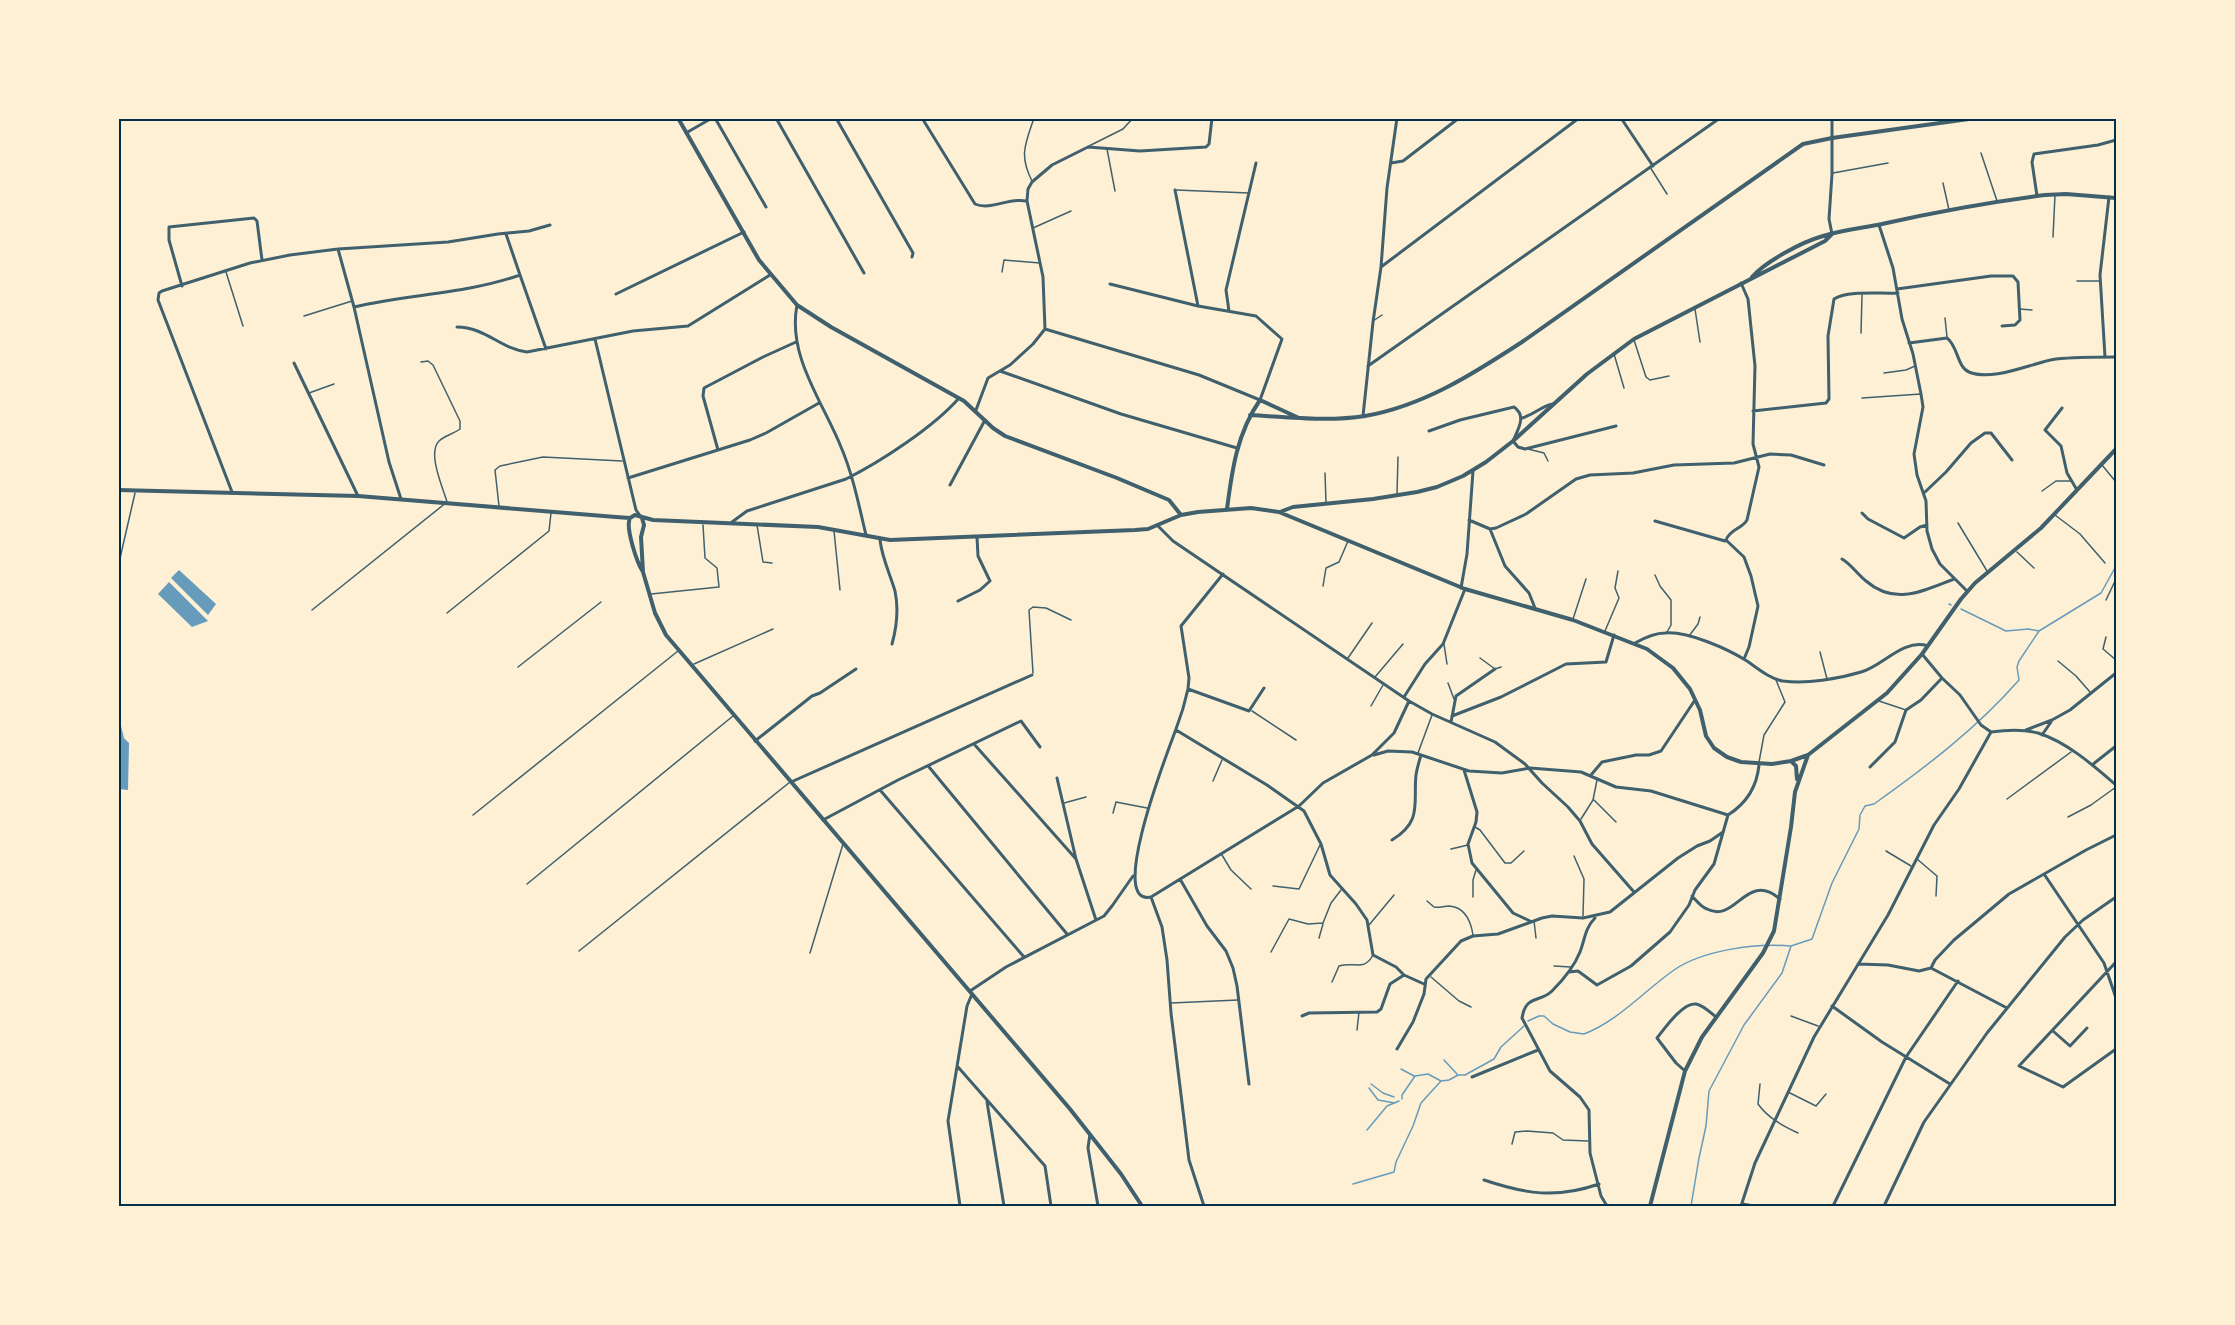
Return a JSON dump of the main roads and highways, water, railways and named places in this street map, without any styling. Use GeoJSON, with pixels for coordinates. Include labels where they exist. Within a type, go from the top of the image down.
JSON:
{"type":"FeatureCollection","features":[{"type":"Feature","properties":{"kind":"water"},"geometry":{"type":"Polygon","coordinates":[[[179,570],[216,604],[208,615],[171,578],[179,570]]]}},
{"type":"Feature","properties":{"kind":"water"},"geometry":{"type":"Polygon","coordinates":[[[169,582],[208,621],[192,627],[158,594],[169,582]]]}},
{"type":"Feature","properties":{"kind":"water"},"geometry":{"type":"Polygon","coordinates":[[[118,726],[121,726],[124,738],[129,743],[128,790],[119,789],[118,726]]]}},
{"type":"Feature","properties":{"kind":"waterway"},"geometry":{"type":"LineString","coordinates":[[1691,1206],[1706,1126],[1709,1091],[1744,1025],[1782,973],[1791,946],[1812,939],[1832,883],[1859,829],[1860,815],[1865,806],[1874,804],[1913,776],[2003,698],[2019,680],[2017,667],[2019,661],[2039,631],[2101,593],[2116,566]]}},
{"type":"Feature","properties":{"kind":"waterway"},"geometry":{"type":"LineString","coordinates":[[1961,609],[2006,631],[2028,629],[2039,631]]}},
{"type":"Feature","properties":{"kind":"waterway"},"geometry":{"type":"LineString","coordinates":[[1528,1021],[1544,1016],[1553,1024],[1570,1032],[1584,1034],[1608,1021],[1674,970],[1700,957],[1746,947],[1790,946]]}},
{"type":"Feature","properties":{"kind":"waterway"},"geometry":{"type":"LineString","coordinates":[[1353,1184],[1394,1172],[1421,1103],[1441,1081],[1465,1075],[1494,1059],[1501,1047],[1524,1026]]}},
{"type":"Feature","properties":{"kind":"waterway"},"geometry":{"type":"LineString","coordinates":[[1444,1060],[1457,1074]]}},
{"type":"Feature","properties":{"kind":"waterway"},"geometry":{"type":"LineString","coordinates":[[1401,1069],[1414,1076]]}},
{"type":"Feature","properties":{"kind":"waterway"},"geometry":{"type":"LineString","coordinates":[[1402,1099],[1402,1095],[1415,1076],[1428,1074],[1441,1081]]}},
{"type":"Feature","properties":{"kind":"waterway"},"geometry":{"type":"LineString","coordinates":[[1371,1084],[1383,1093],[1394,1097]]}},
{"type":"Feature","properties":{"kind":"waterway"},"geometry":{"type":"LineString","coordinates":[[1369,1088],[1378,1100],[1395,1103]]}},
{"type":"Feature","properties":{"kind":"waterway"},"geometry":{"type":"LineString","coordinates":[[1367,1130],[1387,1106],[1399,1101]]}}]}
